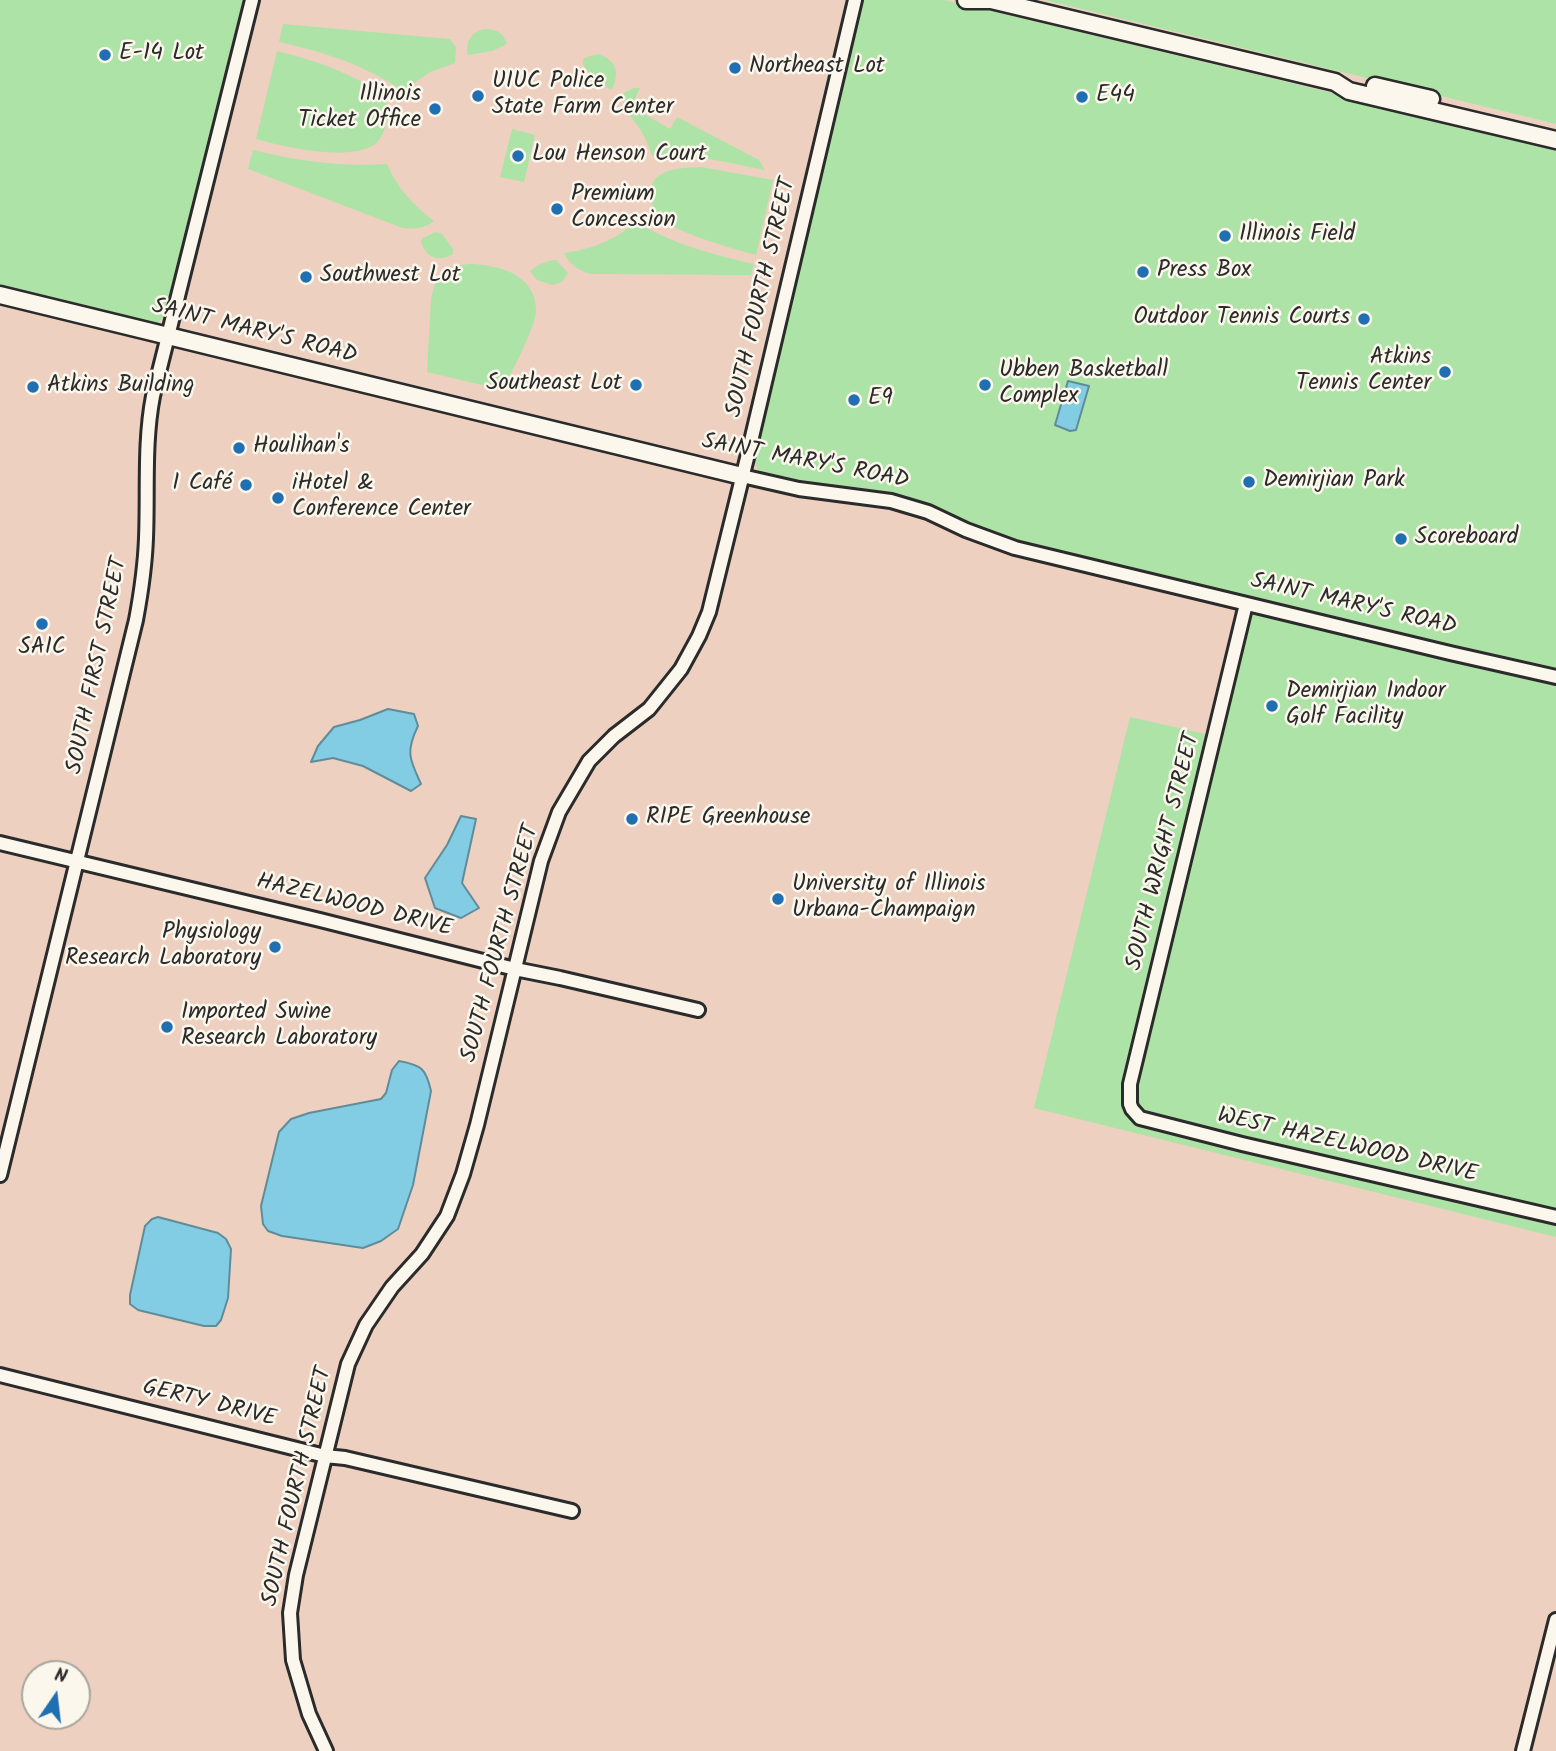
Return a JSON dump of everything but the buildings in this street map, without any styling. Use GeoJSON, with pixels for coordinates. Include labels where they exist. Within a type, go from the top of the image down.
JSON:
{"type":"FeatureCollection","features":[{"type":"Feature","properties":{"kind":"main road"},"geometry":{"type":"LineString","coordinates":[[966,0],[991,0],[1335,82],[1349,91],[1365,89],[1556,129]]}},
{"type":"Feature","properties":{"kind":"main road"},"geometry":{"type":"LineString","coordinates":[[1365,89],[1556,140]]}},
{"type":"Feature","properties":{"kind":"main road","name":"SAINT MARY'S ROAD"},"geometry":{"type":"LineString","coordinates":[[0,295],[742,476]]}},
{"type":"Feature","properties":{"kind":"street","name":"SOUTH FIRST STREET"},"geometry":{"type":"LineString","coordinates":[[0,1175],[136,620],[145,562],[146,464],[150,412],[167,335],[253,0]]}},
{"type":"Feature","properties":{"kind":"street","name":"SOUTH FOURTH STREET"},"geometry":{"type":"LineString","coordinates":[[326,1751],[309,1713],[293,1660],[290,1613],[296,1574],[348,1364],[366,1325],[392,1287],[422,1254],[447,1216],[477,1125],[541,861],[559,812],[589,761],[614,736],[649,709],[681,669],[709,612],[855,0]]}},
{"type":"Feature","properties":{"kind":"street","name":"SAINT MARY'S ROAD"},"geometry":{"type":"LineString","coordinates":[[742,476],[799,489],[891,501],[1015,548],[1556,677]]}},
{"type":"Feature","properties":{"kind":"street","name":"SOUTH WRIGHT STREET"},"geometry":{"type":"LineString","coordinates":[[1132,1109],[1129,1094],[1140,1039],[1246,604]]}},
{"type":"Feature","properties":{"kind":"street","name":"HAZELWOOD DRIVE"},"geometry":{"type":"LineString","coordinates":[[0,843],[515,969],[698,1010]]}},
{"type":"Feature","properties":{"kind":"street","name":"WEST HAZELWOOD DRIVE"},"geometry":{"type":"LineString","coordinates":[[1132,1109],[1140,1118],[1173,1127],[1556,1217]]}},
{"type":"Feature","properties":{"kind":"street","name":"GERTY DRIVE"},"geometry":{"type":"LineString","coordinates":[[0,1375],[325,1456],[341,1457],[572,1511]]}},
{"type":"Feature","properties":{"kind":"street"},"geometry":{"type":"LineString","coordinates":[[1523,1751],[1556,1620]]}},
{"type":"Feature","properties":{"kind":"shaded area","name":"University of Illinois Urbana-Champaign"},"geometry":{"type":"Polygon","coordinates":[[[0,0],[1044,0],[1556,124],[1556,1751],[0,1751],[0,0]]]}},
{"type":"Feature","properties":{"kind":"green space"},"geometry":{"type":"Polygon","coordinates":[[[0,0],[243,0],[165,315],[158,323],[141,322],[0,288],[0,0]]]}},
{"type":"Feature","properties":{"kind":"green space"},"geometry":{"type":"Polygon","coordinates":[[[863,0],[943,0],[964,4],[1556,147],[1556,674],[1007,541],[928,508],[809,485],[757,469],[754,454],[863,0]]]}},
{"type":"Feature","properties":{"kind":"green space"},"geometry":{"type":"Polygon","coordinates":[[[1044,0],[1556,0],[1556,124],[1044,0]]]}},
{"type":"Feature","properties":{"kind":"green space"},"geometry":{"type":"Polygon","coordinates":[[[283,24],[450,39],[456,47],[455,63],[430,72],[403,91],[344,60],[279,42],[283,24]]]}},
{"type":"Feature","properties":{"kind":"green space"},"geometry":{"type":"Polygon","coordinates":[[[484,29],[499,32],[507,44],[492,51],[468,55],[470,38],[484,29]]]}},
{"type":"Feature","properties":{"kind":"green space"},"geometry":{"type":"Polygon","coordinates":[[[277,51],[334,69],[380,94],[386,101],[388,114],[384,131],[377,142],[360,150],[331,152],[298,149],[256,139],[277,51]]]}},
{"type":"Feature","properties":{"kind":"green space"},"geometry":{"type":"Polygon","coordinates":[[[598,54],[615,67],[616,77],[612,89],[595,80],[583,65],[583,59],[598,54]]]}},
{"type":"Feature","properties":{"kind":"green space"},"geometry":{"type":"Polygon","coordinates":[[[640,88],[635,102],[637,110],[670,129],[677,117],[759,160],[765,170],[694,157],[652,156],[644,135],[624,104],[624,93],[640,88]]]}},
{"type":"Feature","properties":{"kind":"green space","name":"Lou Henson Court"},"geometry":{"type":"Polygon","coordinates":[[[512,129],[535,135],[524,182],[500,177],[512,129]]]}},
{"type":"Feature","properties":{"kind":"green space"},"geometry":{"type":"Polygon","coordinates":[[[253,150],[320,162],[387,164],[406,196],[434,221],[418,228],[400,227],[248,169],[253,150]]]}},
{"type":"Feature","properties":{"kind":"green space"},"geometry":{"type":"Polygon","coordinates":[[[701,167],[773,180],[756,255],[686,233],[655,212],[651,202],[651,186],[655,179],[673,170],[701,167]]]}},
{"type":"Feature","properties":{"kind":"green space"},"geometry":{"type":"Polygon","coordinates":[[[636,221],[678,243],[754,264],[751,275],[590,274],[575,267],[564,253],[603,243],[636,221]]]}},
{"type":"Feature","properties":{"kind":"green space"},"geometry":{"type":"Polygon","coordinates":[[[436,232],[442,234],[453,249],[453,254],[442,258],[429,255],[421,241],[436,232]]]}},
{"type":"Feature","properties":{"kind":"green space"},"geometry":{"type":"Polygon","coordinates":[[[553,260],[568,273],[562,282],[552,285],[537,280],[530,271],[553,260]]]}},
{"type":"Feature","properties":{"kind":"green space"},"geometry":{"type":"Polygon","coordinates":[[[468,264],[491,266],[513,274],[529,288],[534,298],[536,310],[532,327],[503,390],[427,372],[431,298],[437,277],[452,267],[468,264]]]}},
{"type":"Feature","properties":{"kind":"green space"},"geometry":{"type":"Polygon","coordinates":[[[1251,612],[1556,683],[1556,1237],[1034,1108],[1130,717],[1219,737],[1247,616],[1251,612]]]}},
{"type":"Feature","properties":{"kind":"water"},"geometry":{"type":"Polygon","coordinates":[[[1068,381],[1089,386],[1076,430],[1070,431],[1055,425],[1068,381]]]}},
{"type":"Feature","properties":{"kind":"water"},"geometry":{"type":"Polygon","coordinates":[[[388,709],[414,714],[418,726],[411,743],[410,756],[421,784],[411,791],[363,766],[333,758],[311,762],[318,746],[334,727],[388,709]]]}},
{"type":"Feature","properties":{"kind":"water"},"geometry":{"type":"Polygon","coordinates":[[[461,816],[476,819],[462,883],[479,908],[461,918],[435,908],[425,878],[447,845],[461,816]]]}},
{"type":"Feature","properties":{"kind":"water"},"geometry":{"type":"Polygon","coordinates":[[[399,1061],[422,1069],[431,1091],[413,1185],[398,1229],[381,1241],[363,1248],[282,1236],[268,1231],[263,1224],[261,1206],[279,1132],[291,1119],[309,1113],[381,1099],[386,1093],[392,1070],[399,1061]]]}},
{"type":"Feature","properties":{"kind":"water"},"geometry":{"type":"Polygon","coordinates":[[[158,1217],[218,1233],[226,1239],[231,1249],[228,1298],[221,1320],[216,1326],[204,1326],[138,1310],[130,1304],[145,1226],[158,1217]]]}},
{"type":"Feature","properties":{"kind":"place","name":"E-14 Lot"},"geometry":{"type":"Point","coordinates":[105,55]}},
{"type":"Feature","properties":{"kind":"place","name":"Northeast Lot"},"geometry":{"type":"Point","coordinates":[735,68]}},
{"type":"Feature","properties":{"kind":"place","name":"UIUC Police State Farm Center"},"geometry":{"type":"Point","coordinates":[478,96]}},
{"type":"Feature","properties":{"kind":"place","name":"E44"},"geometry":{"type":"Point","coordinates":[1082,97]}},
{"type":"Feature","properties":{"kind":"place","name":"Illinois Ticket Office"},"geometry":{"type":"Point","coordinates":[435,109]}},
{"type":"Feature","properties":{"kind":"place","name":"Lou Henson Court"},"geometry":{"type":"Point","coordinates":[518,156]}},
{"type":"Feature","properties":{"kind":"place","name":"Premium Concession"},"geometry":{"type":"Point","coordinates":[557,209]}},
{"type":"Feature","properties":{"kind":"place","name":"Illinois Field"},"geometry":{"type":"Point","coordinates":[1225,236]}},
{"type":"Feature","properties":{"kind":"place","name":"Press Box"},"geometry":{"type":"Point","coordinates":[1143,272]}},
{"type":"Feature","properties":{"kind":"place","name":"Southwest Lot"},"geometry":{"type":"Point","coordinates":[306,277]}},
{"type":"Feature","properties":{"kind":"place","name":"Outdoor Tennis Courts"},"geometry":{"type":"Point","coordinates":[1364,319]}},
{"type":"Feature","properties":{"kind":"place","name":"Atkins Tennis Center"},"geometry":{"type":"Point","coordinates":[1445,372]}},
{"type":"Feature","properties":{"kind":"place","name":"Southeast Lot"},"geometry":{"type":"Point","coordinates":[636,385]}},
{"type":"Feature","properties":{"kind":"place","name":"Ubben Basketball Complex"},"geometry":{"type":"Point","coordinates":[985,385]}},
{"type":"Feature","properties":{"kind":"place","name":"Atkins Building"},"geometry":{"type":"Point","coordinates":[33,387]}},
{"type":"Feature","properties":{"kind":"place","name":"E9"},"geometry":{"type":"Point","coordinates":[854,400]}},
{"type":"Feature","properties":{"kind":"place","name":"Houlihan's"},"geometry":{"type":"Point","coordinates":[239,448]}},
{"type":"Feature","properties":{"kind":"place","name":"Demirjian Park"},"geometry":{"type":"Point","coordinates":[1249,482]}},
{"type":"Feature","properties":{"kind":"place","name":"I Café"},"geometry":{"type":"Point","coordinates":[246,485]}},
{"type":"Feature","properties":{"kind":"place","name":"iHotel & Conference Center"},"geometry":{"type":"Point","coordinates":[278,498]}},
{"type":"Feature","properties":{"kind":"place","name":"Scoreboard"},"geometry":{"type":"Point","coordinates":[1401,539]}},
{"type":"Feature","properties":{"kind":"place","name":"SAIC"},"geometry":{"type":"Point","coordinates":[42,624]}},
{"type":"Feature","properties":{"kind":"place","name":"Demirjian Indoor Golf Facility"},"geometry":{"type":"Point","coordinates":[1272,706]}},
{"type":"Feature","properties":{"kind":"place","name":"RIPE Greenhouse"},"geometry":{"type":"Point","coordinates":[632,819]}},
{"type":"Feature","properties":{"kind":"place","name":"University of Illinois Urbana-Champaign"},"geometry":{"type":"Point","coordinates":[778,899]}},
{"type":"Feature","properties":{"kind":"place","name":"Physiology Research Laboratory"},"geometry":{"type":"Point","coordinates":[275,947]}},
{"type":"Feature","properties":{"kind":"place","name":"Imported Swine Research Laboratory"},"geometry":{"type":"Point","coordinates":[167,1027]}}]}
